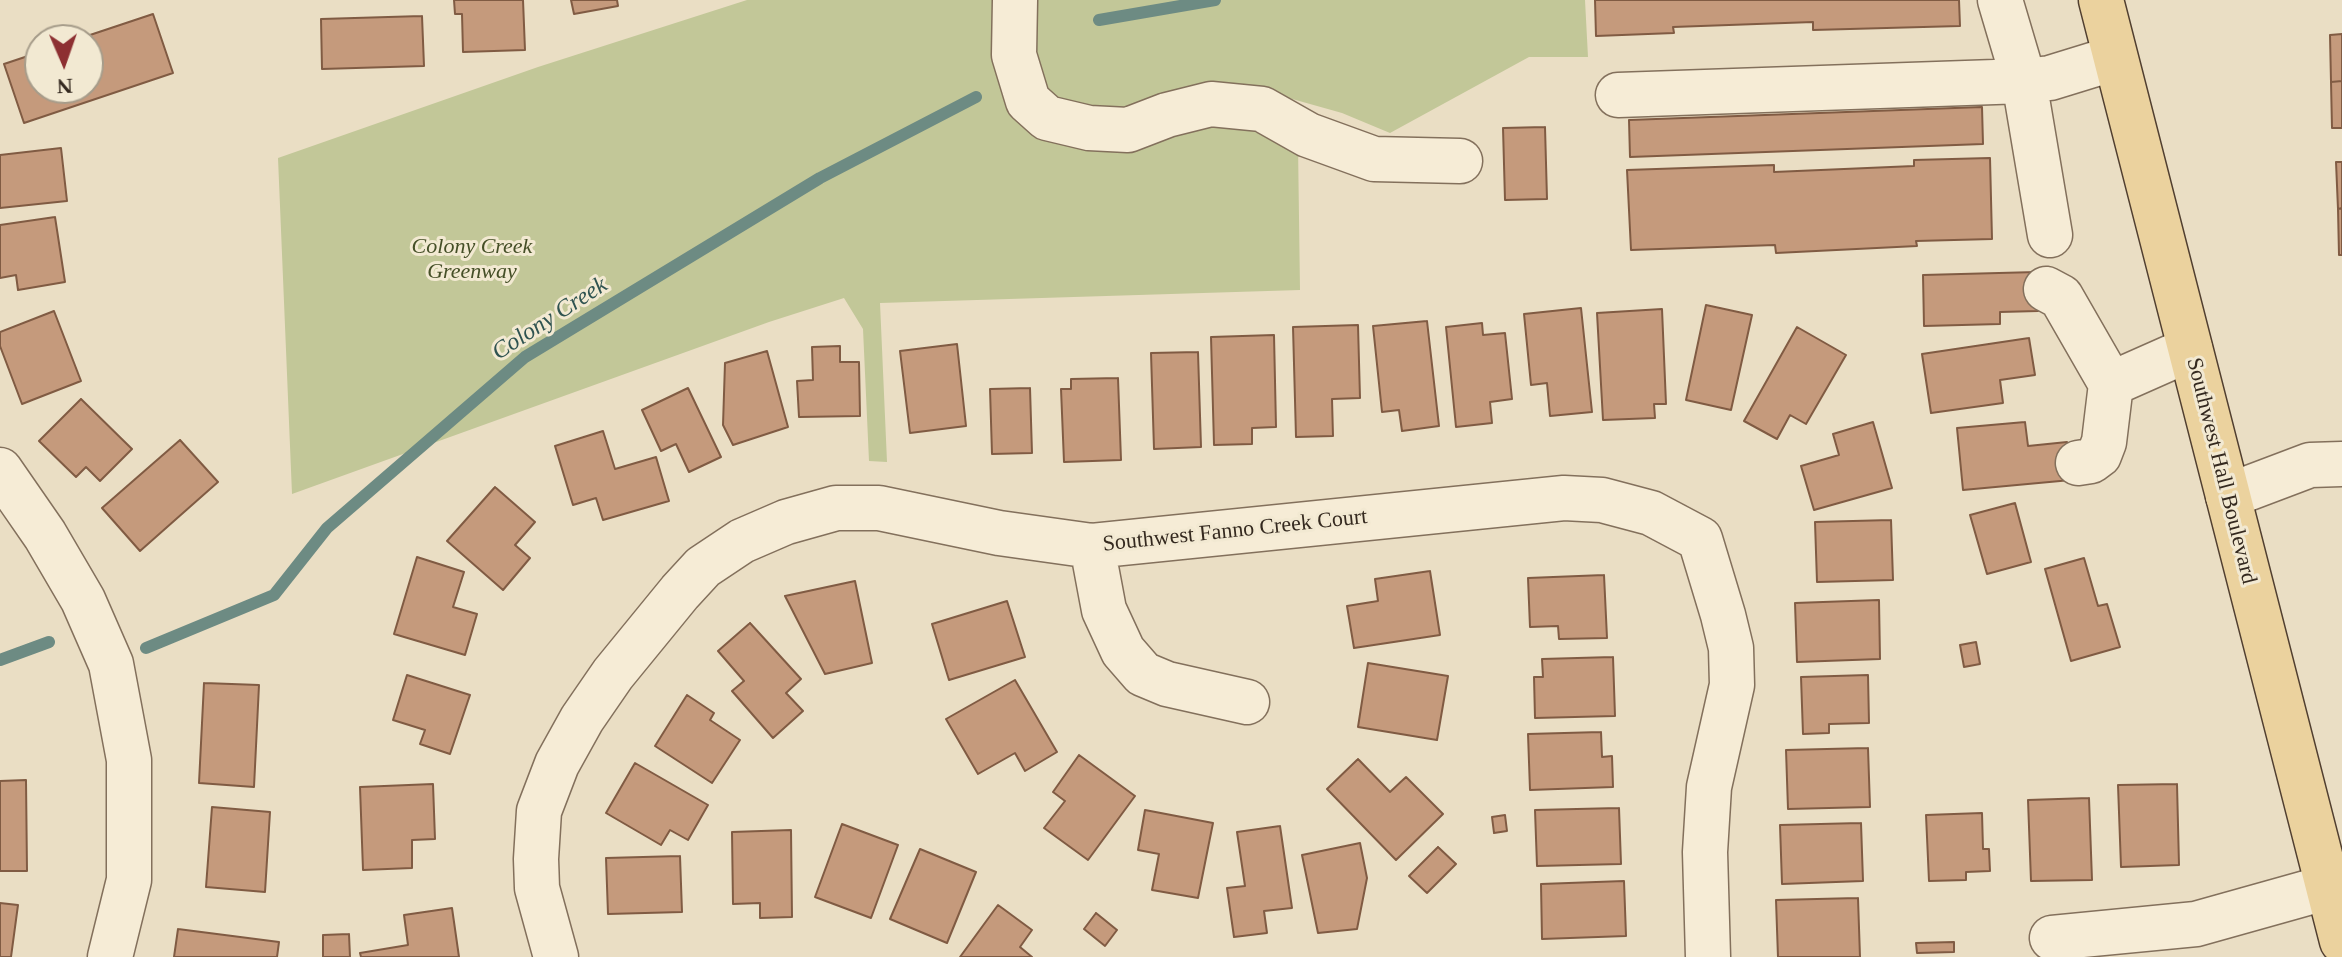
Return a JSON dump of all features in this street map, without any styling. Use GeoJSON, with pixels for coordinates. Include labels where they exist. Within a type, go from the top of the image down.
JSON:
{"type":"FeatureCollection","features":[{"type":"Feature","properties":{"kind":"main road","name":"Southwest Hall Boulevard"},"geometry":{"type":"LineString","coordinates":[[2101,0],[2342,941]]}},
{"type":"Feature","properties":{"kind":"street"},"geometry":{"type":"LineString","coordinates":[[1015,0],[1014,55],[1028,101],[1047,118],[1089,128],[1128,130],[1167,115],[1211,104],[1262,109],[1308,135],[1374,159],[1460,161]]}},
{"type":"Feature","properties":{"kind":"street"},"geometry":{"type":"LineString","coordinates":[[2000,0],[2024,81],[2050,235]]}},
{"type":"Feature","properties":{"kind":"street"},"geometry":{"type":"LineString","coordinates":[[1618,95],[2024,81],[2050,78],[2115,58]]}},
{"type":"Feature","properties":{"kind":"street"},"geometry":{"type":"LineString","coordinates":[[2046,289],[2061,297],[2111,384],[2104,442],[2099,455],[2091,461],[2078,463]]}},
{"type":"Feature","properties":{"kind":"street"},"geometry":{"type":"LineString","coordinates":[[2111,384],[2190,349]]}},
{"type":"Feature","properties":{"kind":"street"},"geometry":{"type":"LineString","coordinates":[[2228,496],[2310,465],[2342,464]]}},
{"type":"Feature","properties":{"kind":"street"},"geometry":{"type":"LineString","coordinates":[[0,470],[45,535],[75,587],[111,664],[129,760],[129,880],[110,957]]}},
{"type":"Feature","properties":{"kind":"street","name":"Southwest Fanno Creek Court"},"geometry":{"type":"LineString","coordinates":[[556,957],[537,888],[539,811],[557,764],[582,719],[613,674],[680,592],[703,567],[742,541],[786,522],[836,508],[879,508],[999,533],[1092,546],[1564,498],[1602,500],[1651,513],[1700,539],[1726,626],[1732,673],[1709,787],[1705,852],[1708,957]]}},
{"type":"Feature","properties":{"kind":"street"},"geometry":{"type":"LineString","coordinates":[[1092,546],[1104,610],[1123,651],[1143,674],[1167,684],[1247,702]]}},
{"type":"Feature","properties":{"kind":"street"},"geometry":{"type":"LineString","coordinates":[[2052,938],[2196,924],[2328,887]]}},
{"type":"Feature","properties":{"kind":"green space","name":"Colony Creek Greenway"},"geometry":{"type":"Polygon","coordinates":[[[747,0],[1005,0],[1023,118],[1089,151],[1243,117],[1298,145],[1300,290],[880,303],[887,462],[869,461],[863,329],[844,298],[769,322],[292,494],[278,158],[538,67],[747,0]]]}},
{"type":"Feature","properties":{"kind":"green space"},"geometry":{"type":"Polygon","coordinates":[[[1032,0],[1585,0],[1588,57],[1529,57],[1390,133],[1342,113],[1246,86],[1146,117],[1058,108],[1036,89],[1032,0]]]}},
{"type":"Feature","properties":{"kind":"building"},"geometry":{"type":"Polygon","coordinates":[[[454,0],[523,0],[525,50],[463,52],[462,14],[455,14],[454,0]]]}},
{"type":"Feature","properties":{"kind":"building"},"geometry":{"type":"Polygon","coordinates":[[[571,0],[617,0],[618,6],[574,14],[571,0]]]}},
{"type":"Feature","properties":{"kind":"building"},"geometry":{"type":"Polygon","coordinates":[[[1595,0],[1959,0],[1960,26],[1813,30],[1813,22],[1673,27],[1674,33],[1596,36],[1595,0]]]}},
{"type":"Feature","properties":{"kind":"building"},"geometry":{"type":"Polygon","coordinates":[[[153,14],[173,73],[104,96],[104,30],[153,14]]]}},
{"type":"Feature","properties":{"kind":"building"},"geometry":{"type":"Polygon","coordinates":[[[422,16],[424,66],[322,69],[321,19],[422,16]]]}},
{"type":"Feature","properties":{"kind":"building"},"geometry":{"type":"Polygon","coordinates":[[[2342,34],[2342,81],[2331,82],[2330,35],[2342,34]]]}},
{"type":"Feature","properties":{"kind":"building"},"geometry":{"type":"Polygon","coordinates":[[[24,57],[24,104],[81,104],[24,123],[4,64],[24,57]]]}},
{"type":"Feature","properties":{"kind":"building"},"geometry":{"type":"Polygon","coordinates":[[[2342,81],[2342,128],[2332,128],[2331,82],[2342,81]]]}},
{"type":"Feature","properties":{"kind":"building"},"geometry":{"type":"Polygon","coordinates":[[[1982,107],[1983,144],[1630,157],[1629,120],[1982,107]]]}},
{"type":"Feature","properties":{"kind":"building"},"geometry":{"type":"Polygon","coordinates":[[[1545,127],[1547,199],[1505,200],[1503,128],[1545,127]]]}},
{"type":"Feature","properties":{"kind":"building"},"geometry":{"type":"Polygon","coordinates":[[[61,148],[67,201],[0,208],[0,155],[61,148]]]}},
{"type":"Feature","properties":{"kind":"building"},"geometry":{"type":"Polygon","coordinates":[[[1990,158],[1992,239],[1916,241],[1917,246],[1776,253],[1775,245],[1631,250],[1627,170],[1774,165],[1774,172],[1914,166],[1914,160],[1990,158]]]}},
{"type":"Feature","properties":{"kind":"building"},"geometry":{"type":"Polygon","coordinates":[[[2336,162],[2342,162],[2342,208],[2338,209],[2336,162]]]}},
{"type":"Feature","properties":{"kind":"building"},"geometry":{"type":"Polygon","coordinates":[[[2342,208],[2342,255],[2339,255],[2338,209],[2342,208]]]}},
{"type":"Feature","properties":{"kind":"building"},"geometry":{"type":"Polygon","coordinates":[[[55,217],[65,282],[18,290],[16,275],[0,278],[0,225],[55,217]]]}},
{"type":"Feature","properties":{"kind":"building"},"geometry":{"type":"Polygon","coordinates":[[[2037,272],[2038,311],[2000,312],[2000,324],[1924,326],[1923,275],[2037,272]]]}},
{"type":"Feature","properties":{"kind":"building"},"geometry":{"type":"Polygon","coordinates":[[[1706,305],[1752,315],[1731,410],[1686,400],[1706,305]]]}},
{"type":"Feature","properties":{"kind":"building"},"geometry":{"type":"Polygon","coordinates":[[[1581,308],[1592,412],[1550,416],[1547,383],[1531,385],[1524,314],[1581,308]]]}},
{"type":"Feature","properties":{"kind":"building"},"geometry":{"type":"Polygon","coordinates":[[[1662,309],[1666,404],[1654,404],[1655,418],[1603,420],[1597,313],[1662,309]]]}},
{"type":"Feature","properties":{"kind":"building"},"geometry":{"type":"Polygon","coordinates":[[[54,311],[81,381],[22,404],[0,346],[0,332],[54,311]]]}},
{"type":"Feature","properties":{"kind":"building"},"geometry":{"type":"Polygon","coordinates":[[[1427,321],[1439,426],[1402,431],[1399,410],[1382,412],[1373,326],[1427,321]]]}},
{"type":"Feature","properties":{"kind":"building"},"geometry":{"type":"Polygon","coordinates":[[[1482,323],[1483,335],[1505,333],[1512,399],[1490,402],[1492,423],[1456,427],[1446,327],[1482,323]]]}},
{"type":"Feature","properties":{"kind":"building"},"geometry":{"type":"Polygon","coordinates":[[[1358,325],[1360,398],[1332,399],[1333,436],[1296,437],[1293,327],[1358,325]]]}},
{"type":"Feature","properties":{"kind":"building"},"geometry":{"type":"Polygon","coordinates":[[[1797,327],[1846,355],[1806,424],[1790,415],[1777,439],[1744,421],[1797,327]]]}},
{"type":"Feature","properties":{"kind":"building"},"geometry":{"type":"Polygon","coordinates":[[[1274,335],[1276,427],[1252,428],[1252,444],[1214,445],[1211,337],[1274,335]]]}},
{"type":"Feature","properties":{"kind":"building"},"geometry":{"type":"Polygon","coordinates":[[[2029,338],[2035,375],[2000,380],[2003,403],[1931,413],[1922,354],[2029,338]]]}},
{"type":"Feature","properties":{"kind":"building"},"geometry":{"type":"Polygon","coordinates":[[[957,344],[966,426],[910,433],[900,351],[957,344]]]}},
{"type":"Feature","properties":{"kind":"building"},"geometry":{"type":"Polygon","coordinates":[[[840,346],[840,362],[859,362],[860,416],[799,417],[797,381],[813,380],[812,347],[840,346]]]}},
{"type":"Feature","properties":{"kind":"building"},"geometry":{"type":"Polygon","coordinates":[[[767,351],[788,427],[733,445],[723,425],[725,363],[767,351]]]}},
{"type":"Feature","properties":{"kind":"building"},"geometry":{"type":"Polygon","coordinates":[[[1198,352],[1201,447],[1154,449],[1151,353],[1198,352]]]}},
{"type":"Feature","properties":{"kind":"building"},"geometry":{"type":"Polygon","coordinates":[[[1118,378],[1121,460],[1064,462],[1061,389],[1071,389],[1071,379],[1118,378]]]}},
{"type":"Feature","properties":{"kind":"building"},"geometry":{"type":"Polygon","coordinates":[[[688,388],[721,457],[689,472],[676,444],[661,451],[642,410],[688,388]]]}},
{"type":"Feature","properties":{"kind":"building"},"geometry":{"type":"Polygon","coordinates":[[[1030,388],[1032,453],[992,454],[990,389],[1030,388]]]}},
{"type":"Feature","properties":{"kind":"building"},"geometry":{"type":"Polygon","coordinates":[[[81,399],[132,449],[100,481],[86,467],[76,477],[39,441],[81,399]]]}},
{"type":"Feature","properties":{"kind":"building"},"geometry":{"type":"Polygon","coordinates":[[[1873,422],[1892,488],[1814,510],[1801,466],[1839,455],[1833,434],[1873,422]]]}},
{"type":"Feature","properties":{"kind":"building"},"geometry":{"type":"Polygon","coordinates":[[[2025,422],[2028,446],[2067,442],[2071,480],[1963,490],[1957,428],[2025,422]]]}},
{"type":"Feature","properties":{"kind":"building"},"geometry":{"type":"Polygon","coordinates":[[[603,431],[615,469],[656,457],[669,501],[603,520],[596,498],[573,505],[555,446],[603,431]]]}},
{"type":"Feature","properties":{"kind":"building"},"geometry":{"type":"Polygon","coordinates":[[[180,440],[218,482],[140,551],[102,508],[180,440]]]}},
{"type":"Feature","properties":{"kind":"building"},"geometry":{"type":"Polygon","coordinates":[[[495,487],[535,522],[515,545],[530,558],[503,590],[447,541],[495,487]]]}},
{"type":"Feature","properties":{"kind":"building"},"geometry":{"type":"Polygon","coordinates":[[[2015,503],[2031,562],[1987,574],[1970,515],[2015,503]]]}},
{"type":"Feature","properties":{"kind":"building"},"geometry":{"type":"Polygon","coordinates":[[[1891,520],[1893,580],[1817,582],[1815,522],[1891,520]]]}},
{"type":"Feature","properties":{"kind":"building"},"geometry":{"type":"Polygon","coordinates":[[[417,557],[464,572],[453,607],[477,614],[465,655],[394,634],[417,557]]]}},
{"type":"Feature","properties":{"kind":"building"},"geometry":{"type":"Polygon","coordinates":[[[2084,558],[2098,606],[2107,604],[2120,647],[2071,661],[2045,569],[2084,558]]]}},
{"type":"Feature","properties":{"kind":"building"},"geometry":{"type":"Polygon","coordinates":[[[1430,571],[1440,635],[1354,648],[1347,606],[1378,601],[1375,579],[1430,571]]]}},
{"type":"Feature","properties":{"kind":"building"},"geometry":{"type":"Polygon","coordinates":[[[1604,575],[1607,638],[1559,639],[1558,626],[1530,627],[1528,578],[1604,575]]]}},
{"type":"Feature","properties":{"kind":"building"},"geometry":{"type":"Polygon","coordinates":[[[855,581],[872,663],[825,674],[785,596],[855,581]]]}},
{"type":"Feature","properties":{"kind":"building"},"geometry":{"type":"Polygon","coordinates":[[[1879,600],[1880,659],[1797,662],[1795,603],[1879,600]]]}},
{"type":"Feature","properties":{"kind":"building"},"geometry":{"type":"Polygon","coordinates":[[[1007,601],[1025,657],[949,680],[932,624],[1007,601]]]}},
{"type":"Feature","properties":{"kind":"building"},"geometry":{"type":"Polygon","coordinates":[[[750,623],[801,679],[786,693],[803,711],[773,738],[732,691],[744,681],[718,651],[750,623]]]}},
{"type":"Feature","properties":{"kind":"building"},"geometry":{"type":"Polygon","coordinates":[[[1976,642],[1980,664],[1964,667],[1960,645],[1976,642]]]}},
{"type":"Feature","properties":{"kind":"building"},"geometry":{"type":"Polygon","coordinates":[[[1613,657],[1615,716],[1535,718],[1534,677],[1543,677],[1542,659],[1613,657]]]}},
{"type":"Feature","properties":{"kind":"building"},"geometry":{"type":"Polygon","coordinates":[[[1368,663],[1448,676],[1437,740],[1358,727],[1368,663]]]}},
{"type":"Feature","properties":{"kind":"building"},"geometry":{"type":"Polygon","coordinates":[[[407,675],[470,695],[450,754],[420,744],[425,730],[393,720],[407,675]]]}},
{"type":"Feature","properties":{"kind":"building"},"geometry":{"type":"Polygon","coordinates":[[[1868,675],[1869,723],[1829,724],[1829,733],[1803,734],[1801,677],[1868,675]]]}},
{"type":"Feature","properties":{"kind":"building"},"geometry":{"type":"Polygon","coordinates":[[[1015,680],[1057,752],[1025,771],[1015,753],[978,774],[946,719],[1015,680]]]}},
{"type":"Feature","properties":{"kind":"building"},"geometry":{"type":"Polygon","coordinates":[[[204,683],[259,685],[254,787],[199,783],[204,683]]]}},
{"type":"Feature","properties":{"kind":"building"},"geometry":{"type":"Polygon","coordinates":[[[687,695],[714,713],[710,720],[740,740],[712,783],[655,746],[687,695]]]}},
{"type":"Feature","properties":{"kind":"building"},"geometry":{"type":"Polygon","coordinates":[[[1601,732],[1602,757],[1612,756],[1613,787],[1530,790],[1528,734],[1601,732]]]}},
{"type":"Feature","properties":{"kind":"building"},"geometry":{"type":"Polygon","coordinates":[[[1868,748],[1870,807],[1788,809],[1786,750],[1868,748]]]}},
{"type":"Feature","properties":{"kind":"building"},"geometry":{"type":"Polygon","coordinates":[[[1079,755],[1135,796],[1088,860],[1044,828],[1065,801],[1053,792],[1079,755]]]}},
{"type":"Feature","properties":{"kind":"building"},"geometry":{"type":"Polygon","coordinates":[[[1358,759],[1390,792],[1406,777],[1443,814],[1396,860],[1327,789],[1358,759]]]}},
{"type":"Feature","properties":{"kind":"building"},"geometry":{"type":"Polygon","coordinates":[[[635,763],[708,805],[688,840],[670,830],[661,845],[606,813],[635,763]]]}},
{"type":"Feature","properties":{"kind":"building"},"geometry":{"type":"Polygon","coordinates":[[[26,780],[27,871],[0,871],[0,781],[26,780]]]}},
{"type":"Feature","properties":{"kind":"building"},"geometry":{"type":"Polygon","coordinates":[[[433,784],[435,839],[412,840],[412,868],[363,870],[360,787],[433,784]]]}},
{"type":"Feature","properties":{"kind":"building"},"geometry":{"type":"Polygon","coordinates":[[[2177,784],[2179,865],[2121,867],[2118,785],[2177,784]]]}},
{"type":"Feature","properties":{"kind":"building"},"geometry":{"type":"Polygon","coordinates":[[[2089,798],[2092,880],[2031,881],[2028,800],[2089,798]]]}},
{"type":"Feature","properties":{"kind":"building"},"geometry":{"type":"Polygon","coordinates":[[[212,807],[270,812],[265,892],[206,887],[212,807]]]}},
{"type":"Feature","properties":{"kind":"building"},"geometry":{"type":"Polygon","coordinates":[[[1619,808],[1621,864],[1537,866],[1535,810],[1619,808]]]}},
{"type":"Feature","properties":{"kind":"building"},"geometry":{"type":"Polygon","coordinates":[[[1145,810],[1213,823],[1198,898],[1152,890],[1159,854],[1138,850],[1145,810]]]}},
{"type":"Feature","properties":{"kind":"building"},"geometry":{"type":"Polygon","coordinates":[[[1982,813],[1983,849],[1989,849],[1990,871],[1966,872],[1966,880],[1929,881],[1926,815],[1982,813]]]}},
{"type":"Feature","properties":{"kind":"building"},"geometry":{"type":"Polygon","coordinates":[[[1505,815],[1507,831],[1494,833],[1492,817],[1505,815]]]}},
{"type":"Feature","properties":{"kind":"building"},"geometry":{"type":"Polygon","coordinates":[[[1861,823],[1863,881],[1782,884],[1780,825],[1861,823]]]}},
{"type":"Feature","properties":{"kind":"building"},"geometry":{"type":"Polygon","coordinates":[[[842,824],[898,845],[871,918],[815,897],[842,824]]]}},
{"type":"Feature","properties":{"kind":"building"},"geometry":{"type":"Polygon","coordinates":[[[1280,826],[1292,908],[1264,911],[1267,933],[1234,937],[1227,888],[1245,886],[1237,832],[1280,826]]]}},
{"type":"Feature","properties":{"kind":"building"},"geometry":{"type":"Polygon","coordinates":[[[791,830],[792,917],[760,918],[760,903],[733,904],[732,832],[791,830]]]}},
{"type":"Feature","properties":{"kind":"building"},"geometry":{"type":"Polygon","coordinates":[[[1360,843],[1367,878],[1357,929],[1318,933],[1302,855],[1360,843]]]}},
{"type":"Feature","properties":{"kind":"building"},"geometry":{"type":"Polygon","coordinates":[[[1438,847],[1456,864],[1427,893],[1409,876],[1438,847]]]}},
{"type":"Feature","properties":{"kind":"building"},"geometry":{"type":"Polygon","coordinates":[[[920,849],[976,872],[947,943],[890,919],[920,849]]]}},
{"type":"Feature","properties":{"kind":"building"},"geometry":{"type":"Polygon","coordinates":[[[680,856],[682,912],[608,914],[606,858],[680,856]]]}},
{"type":"Feature","properties":{"kind":"building"},"geometry":{"type":"Polygon","coordinates":[[[1624,881],[1626,936],[1542,939],[1541,884],[1624,881]]]}},
{"type":"Feature","properties":{"kind":"building"},"geometry":{"type":"Polygon","coordinates":[[[1858,898],[1860,957],[1778,957],[1776,900],[1858,898]]]}},
{"type":"Feature","properties":{"kind":"building"},"geometry":{"type":"Polygon","coordinates":[[[0,903],[18,905],[11,957],[0,957],[0,903]]]}},
{"type":"Feature","properties":{"kind":"building"},"geometry":{"type":"Polygon","coordinates":[[[998,905],[1032,930],[1020,947],[1032,957],[960,957],[998,905]]]}},
{"type":"Feature","properties":{"kind":"building"},"geometry":{"type":"Polygon","coordinates":[[[452,908],[459,957],[361,957],[360,953],[408,945],[404,915],[452,908]]]}},
{"type":"Feature","properties":{"kind":"building"},"geometry":{"type":"Polygon","coordinates":[[[1096,913],[1117,930],[1105,946],[1084,929],[1096,913]]]}},
{"type":"Feature","properties":{"kind":"building"},"geometry":{"type":"Polygon","coordinates":[[[178,929],[279,942],[277,957],[174,957],[178,929]]]}},
{"type":"Feature","properties":{"kind":"building"},"geometry":{"type":"Polygon","coordinates":[[[349,934],[350,957],[323,957],[323,935],[349,934]]]}},
{"type":"Feature","properties":{"kind":"building"},"geometry":{"type":"Polygon","coordinates":[[[1954,942],[1954,952],[1917,953],[1916,943],[1954,942]]]}},
{"type":"Feature","properties":{"kind":"waterway","name":"Colony Creek"},"geometry":{"type":"LineString","coordinates":[[1099,20],[1215,0]]}},
{"type":"Feature","properties":{"kind":"waterway","name":"Colony Creek"},"geometry":{"type":"LineString","coordinates":[[146,648],[274,595],[327,528],[525,357],[820,178],[976,97]]}},
{"type":"Feature","properties":{"kind":"waterway","name":"Colony Creek"},"geometry":{"type":"LineString","coordinates":[[0,660],[49,642]]}}]}
